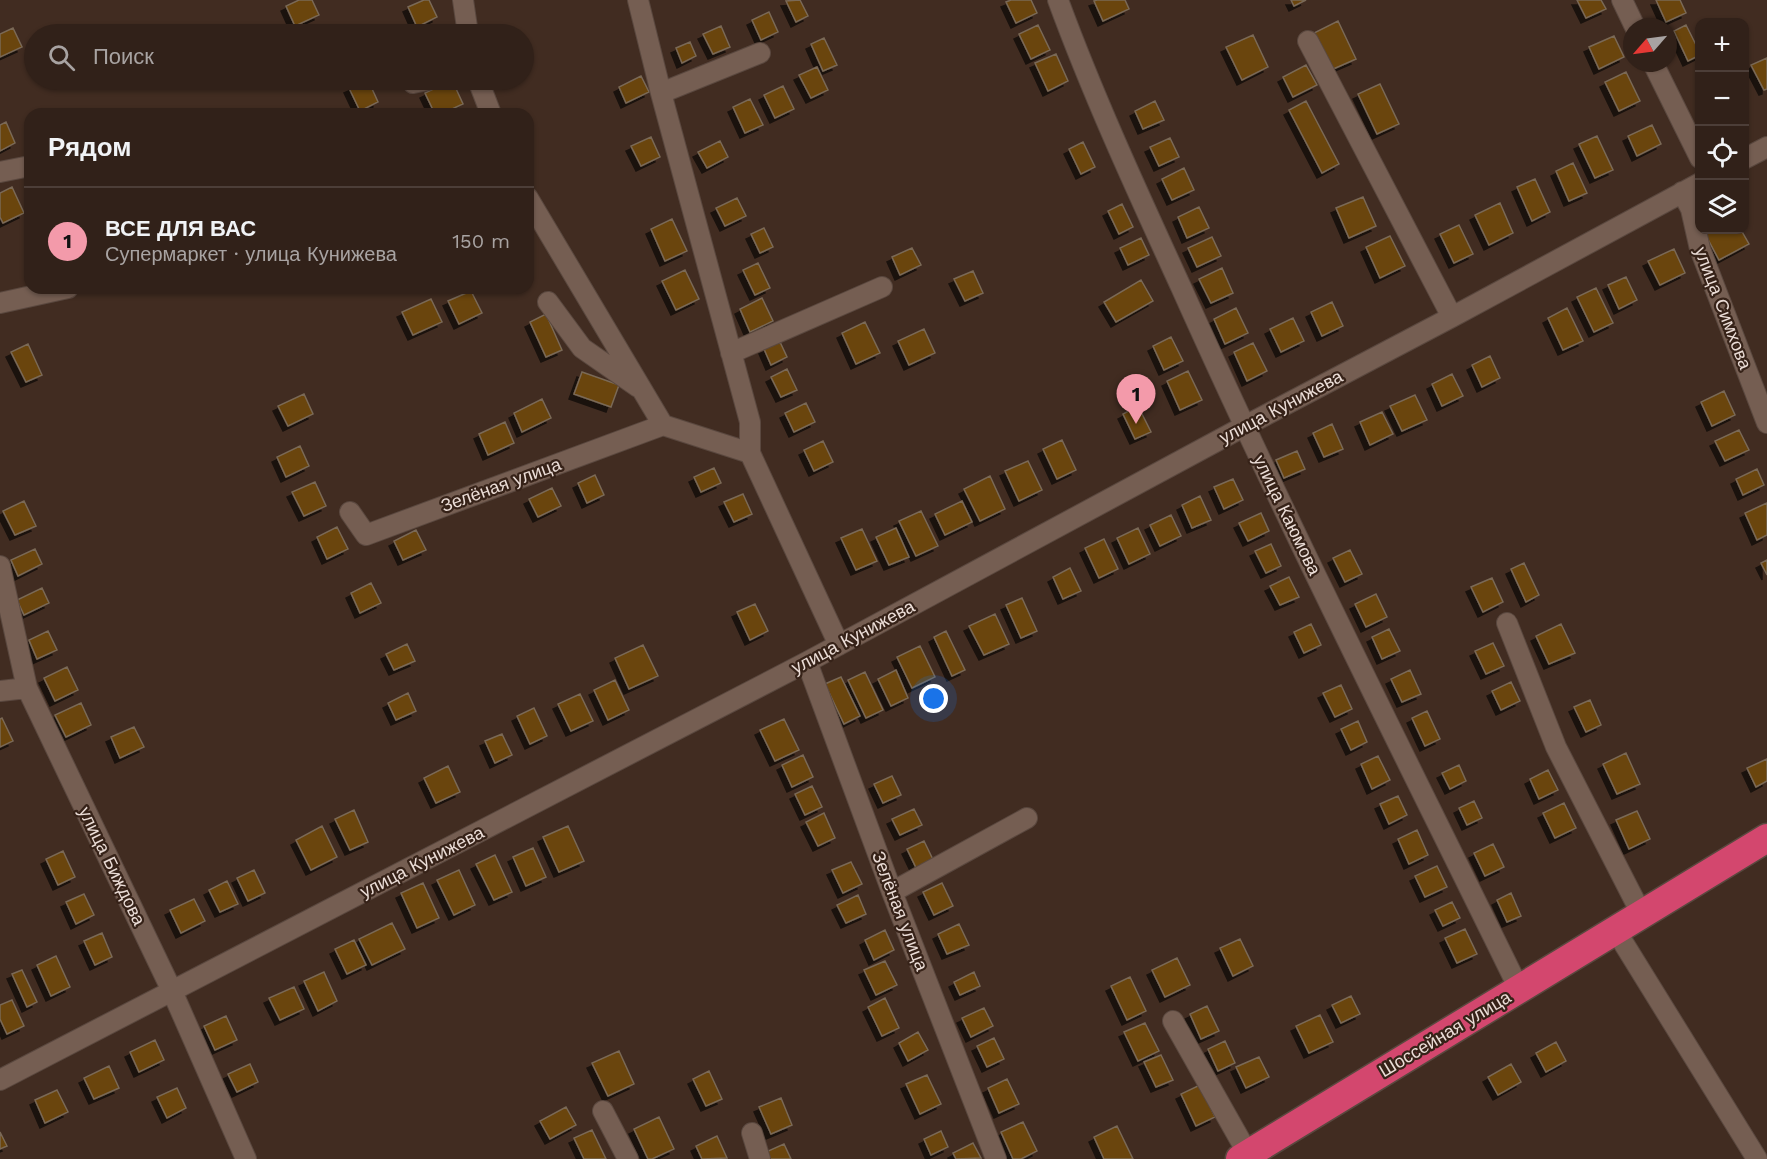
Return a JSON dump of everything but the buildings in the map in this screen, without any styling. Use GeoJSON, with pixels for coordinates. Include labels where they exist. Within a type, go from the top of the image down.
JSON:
{"type":"FeatureCollection","features":[{"type":"Feature","properties":{"kind":"highway","name":"Шоссейная улица"},"geometry":{"type":"LineString","coordinates":[[1244,1156],[1767,838]]}},
{"type":"Feature","properties":{"kind":"street"},"geometry":{"type":"LineString","coordinates":[[463,0],[467,24]]}},
{"type":"Feature","properties":{"kind":"street"},"geometry":{"type":"LineString","coordinates":[[638,0],[750,422],[750,453],[839,645]]}},
{"type":"Feature","properties":{"kind":"street","name":"улица Каюмова"},"geometry":{"type":"LineString","coordinates":[[1058,0],[1099,102],[1243,427],[1519,989]]}},
{"type":"Feature","properties":{"kind":"street"},"geometry":{"type":"LineString","coordinates":[[1622,0],[1631,18]]}},
{"type":"Feature","properties":{"kind":"street"},"geometry":{"type":"LineString","coordinates":[[1308,41],[1452,317]]}},
{"type":"Feature","properties":{"kind":"street"},"geometry":{"type":"LineString","coordinates":[[661,93],[760,53]]}},
{"type":"Feature","properties":{"kind":"street"},"geometry":{"type":"LineString","coordinates":[[1657,72],[1695,149]]}},
{"type":"Feature","properties":{"kind":"street"},"geometry":{"type":"LineString","coordinates":[[482,90],[489,108]]}},
{"type":"Feature","properties":{"kind":"street"},"geometry":{"type":"LineString","coordinates":[[1749,156],[1767,147]]}},
{"type":"Feature","properties":{"kind":"street"},"geometry":{"type":"LineString","coordinates":[[0,172],[24,167]]}},
{"type":"Feature","properties":{"kind":"street","name":"улица Кунижева"},"geometry":{"type":"LineString","coordinates":[[0,1080],[807,662],[1695,186]]}},
{"type":"Feature","properties":{"kind":"street","name":"улица Симхова"},"geometry":{"type":"LineString","coordinates":[[1682,192],[1690,209],[1700,249],[1767,423]]}},
{"type":"Feature","properties":{"kind":"street"},"geometry":{"type":"LineString","coordinates":[[534,208],[663,425],[750,453]]}},
{"type":"Feature","properties":{"kind":"street"},"geometry":{"type":"LineString","coordinates":[[731,353],[882,287]]}},
{"type":"Feature","properties":{"kind":"street"},"geometry":{"type":"LineString","coordinates":[[0,303],[41,294]]}},
{"type":"Feature","properties":{"kind":"street"},"geometry":{"type":"LineString","coordinates":[[548,302],[582,348],[643,390]]}},
{"type":"Feature","properties":{"kind":"street","name":"Зелёная улица"},"geometry":{"type":"LineString","coordinates":[[350,512],[366,535],[663,425]]}},
{"type":"Feature","properties":{"kind":"street","name":"улица Биждова"},"geometry":{"type":"LineString","coordinates":[[0,566],[27,688],[172,991],[246,1159]]}},
{"type":"Feature","properties":{"kind":"street"},"geometry":{"type":"LineString","coordinates":[[1507,623],[1556,747],[1642,915]]}},
{"type":"Feature","properties":{"kind":"street","name":"Зелёная улица"},"geometry":{"type":"LineString","coordinates":[[807,662],[892,892],[996,1159]]}},
{"type":"Feature","properties":{"kind":"street"},"geometry":{"type":"LineString","coordinates":[[0,691],[27,688]]}},
{"type":"Feature","properties":{"kind":"street"},"geometry":{"type":"LineString","coordinates":[[892,892],[1027,818]]}},
{"type":"Feature","properties":{"kind":"street"},"geometry":{"type":"LineString","coordinates":[[1616,931],[1757,1159]]}},
{"type":"Feature","properties":{"kind":"street","name":"Шоссейная улица"},"geometry":{"type":"LineString","coordinates":[[1173,1021],[1244,1156]]}},
{"type":"Feature","properties":{"kind":"street"},"geometry":{"type":"LineString","coordinates":[[603,1112],[627,1159]]}},
{"type":"Feature","properties":{"kind":"street"},"geometry":{"type":"LineString","coordinates":[[752,1133],[760,1159]]}},
{"type":"Feature","properties":{"kind":"place","name":"ВСЕ ДЛЯ ВАС"},"geometry":{"type":"Point","coordinates":[1136,424]}}]}
